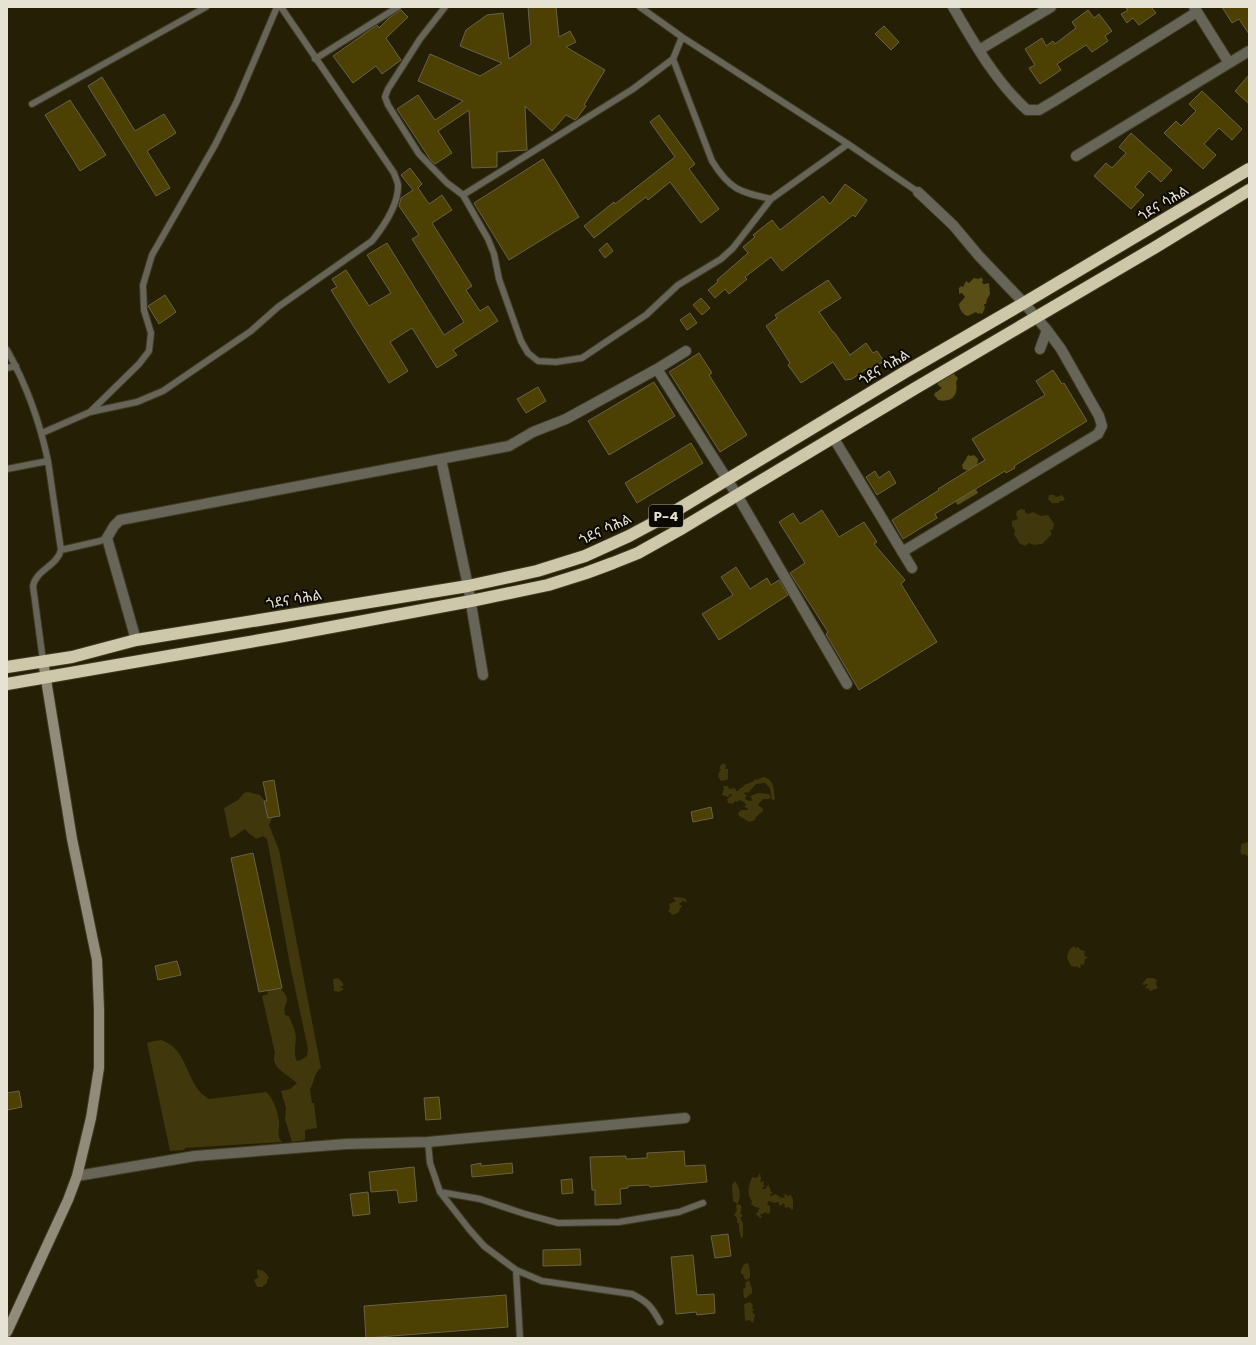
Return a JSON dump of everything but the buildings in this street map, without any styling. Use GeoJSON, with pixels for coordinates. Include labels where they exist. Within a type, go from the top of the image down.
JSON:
{"type":"FeatureCollection","features":[{"type":"Feature","properties":{"kind":"highway","name":"ጎደና ሳሕል"},"geometry":{"type":"LineString","coordinates":[[7,667],[72,657],[136,640],[468,586],[537,572],[585,556],[651,524],[1249,169]]}},
{"type":"Feature","properties":{"kind":"highway","name":"P-4"},"geometry":{"type":"LineString","coordinates":[[7,684],[256,641],[470,601],[548,585],[613,563],[638,553],[679,530],[1249,190]]}},
{"type":"Feature","properties":{"kind":"highway"},"geometry":{"type":"LineString","coordinates":[[1184,208],[1193,223]]}},
{"type":"Feature","properties":{"kind":"highway"},"geometry":{"type":"LineString","coordinates":[[250,622],[256,641]]}},
{"type":"Feature","properties":{"kind":"street"},"geometry":{"type":"LineString","coordinates":[[953,7],[989,66],[1016,100],[1027,110],[1039,110],[1195,10],[1229,63]]}},
{"type":"Feature","properties":{"kind":"street"},"geometry":{"type":"LineString","coordinates":[[979,50],[1051,7]]}},
{"type":"Feature","properties":{"kind":"street"},"geometry":{"type":"LineString","coordinates":[[1076,156],[1249,51]]}},
{"type":"Feature","properties":{"kind":"street"},"geometry":{"type":"LineString","coordinates":[[902,552],[1098,434],[1102,426],[1099,416],[1061,349],[1048,330],[979,256],[953,225],[918,192]]}},
{"type":"Feature","properties":{"kind":"street"},"geometry":{"type":"LineString","coordinates":[[1040,349],[1048,330]]}},
{"type":"Feature","properties":{"kind":"street"},"geometry":{"type":"LineString","coordinates":[[136,640],[107,538],[117,522],[120,520],[509,446],[533,432],[566,419],[657,369],[686,351]]}},
{"type":"Feature","properties":{"kind":"street"},"geometry":{"type":"LineString","coordinates":[[657,369],[736,495],[847,684]]}},
{"type":"Feature","properties":{"kind":"street"},"geometry":{"type":"LineString","coordinates":[[833,437],[912,568]]}},
{"type":"Feature","properties":{"kind":"street"},"geometry":{"type":"LineString","coordinates":[[441,459],[468,586],[483,675]]}},
{"type":"Feature","properties":{"kind":"street"},"geometry":{"type":"LineString","coordinates":[[7,1332],[68,1200],[77,1176],[91,1118],[99,1068],[97,960],[72,839],[42,661]]}},
{"type":"Feature","properties":{"kind":"street"},"geometry":{"type":"LineString","coordinates":[[77,1176],[195,1156],[346,1144],[428,1142],[685,1118]]}},
{"type":"Feature","properties":{"kind":"lane"},"geometry":{"type":"LineString","coordinates":[[32,104],[206,7]]}},
{"type":"Feature","properties":{"kind":"lane"},"geometry":{"type":"LineString","coordinates":[[90,412],[139,364],[149,351],[151,333],[144,310],[143,285],[152,255],[215,145],[237,101],[277,7]]}},
{"type":"Feature","properties":{"kind":"lane"},"geometry":{"type":"LineString","coordinates":[[42,433],[90,412],[137,402],[163,391],[250,331],[278,307],[372,241],[384,227],[394,205],[398,185],[394,173],[315,59],[282,7]]}},
{"type":"Feature","properties":{"kind":"lane"},"geometry":{"type":"LineString","coordinates":[[315,59],[398,7]]}},
{"type":"Feature","properties":{"kind":"lane"},"geometry":{"type":"LineString","coordinates":[[444,7],[420,39],[388,89],[385,98],[419,154],[447,183],[463,195],[488,239],[494,254],[499,279],[521,341],[528,353],[538,361],[556,362],[582,358],[646,315],[678,285],[721,259],[733,248],[771,199],[848,144]]}},
{"type":"Feature","properties":{"kind":"lane"},"geometry":{"type":"LineString","coordinates":[[640,7],[682,37],[848,144],[918,192]]}},
{"type":"Feature","properties":{"kind":"lane"},"geometry":{"type":"LineString","coordinates":[[463,195],[633,89],[673,59],[682,37]]}},
{"type":"Feature","properties":{"kind":"lane"},"geometry":{"type":"LineString","coordinates":[[673,59],[712,161],[722,176],[733,187],[746,193],[771,199]]}},
{"type":"Feature","properties":{"kind":"lane"},"geometry":{"type":"LineString","coordinates":[[7,350],[16,366],[42,433],[48,461],[61,550],[60,555],[37,577],[33,586],[42,661]]}},
{"type":"Feature","properties":{"kind":"lane"},"geometry":{"type":"LineString","coordinates":[[7,368],[16,366]]}},
{"type":"Feature","properties":{"kind":"lane"},"geometry":{"type":"LineString","coordinates":[[7,469],[48,461]]}},
{"type":"Feature","properties":{"kind":"lane"},"geometry":{"type":"LineString","coordinates":[[61,550],[107,538]]}},
{"type":"Feature","properties":{"kind":"lane"},"geometry":{"type":"LineString","coordinates":[[428,1142],[430,1163],[440,1192],[484,1246],[516,1270],[542,1281],[632,1294],[643,1299],[652,1307],[660,1322]]}},
{"type":"Feature","properties":{"kind":"lane"},"geometry":{"type":"LineString","coordinates":[[440,1192],[480,1199],[558,1223],[618,1222],[679,1212],[703,1203]]}},
{"type":"Feature","properties":{"kind":"lane"},"geometry":{"type":"LineString","coordinates":[[516,1270],[520,1338]]}},
{"type":"Feature","properties":{"kind":"shaded area"},"geometry":{"type":"Polygon","coordinates":[[[981,277],[983,280],[982,283],[989,283],[990,294],[986,304],[984,304],[985,308],[982,314],[978,314],[976,312],[968,316],[962,312],[959,306],[965,297],[962,293],[959,294],[959,288],[961,286],[963,287],[966,281],[969,283],[974,278],[979,279],[981,277]]]}},
{"type":"Feature","properties":{"kind":"shaded area"},"geometry":{"type":"Polygon","coordinates":[[[952,372],[958,378],[956,382],[957,387],[955,395],[947,400],[938,400],[934,395],[942,388],[938,385],[938,380],[952,372]]]}},
{"type":"Feature","properties":{"kind":"shaded area"},"geometry":{"type":"Polygon","coordinates":[[[968,455],[974,455],[978,459],[977,468],[970,471],[963,469],[962,465],[968,455]]]}},
{"type":"Feature","properties":{"kind":"shaded area"},"geometry":{"type":"Polygon","coordinates":[[[975,487],[978,493],[958,505],[956,503],[957,498],[975,487]]]}},
{"type":"Feature","properties":{"kind":"shaded area"},"geometry":{"type":"Polygon","coordinates":[[[1049,495],[1054,495],[1056,497],[1062,495],[1065,499],[1059,503],[1052,503],[1048,499],[1049,495]]]}},
{"type":"Feature","properties":{"kind":"shaded area"},"geometry":{"type":"Polygon","coordinates":[[[1021,509],[1025,510],[1028,514],[1033,512],[1041,516],[1048,515],[1054,524],[1053,529],[1050,531],[1052,534],[1042,544],[1034,545],[1029,543],[1025,546],[1019,543],[1014,535],[1015,531],[1012,521],[1018,519],[1016,514],[1017,511],[1021,509]]]}},
{"type":"Feature","properties":{"kind":"shaded area"},"geometry":{"type":"Polygon","coordinates":[[[722,764],[725,764],[725,769],[728,769],[728,778],[727,780],[721,781],[718,776],[721,770],[719,768],[722,764]]]}},
{"type":"Feature","properties":{"kind":"shaded area"},"geometry":{"type":"Polygon","coordinates":[[[765,777],[770,780],[773,785],[775,799],[772,801],[770,788],[765,783],[756,784],[748,793],[745,792],[744,794],[747,795],[745,798],[746,800],[751,801],[752,799],[750,796],[758,793],[769,794],[771,797],[769,799],[763,799],[758,805],[763,809],[763,811],[756,817],[755,820],[749,822],[739,816],[738,813],[741,810],[748,810],[744,807],[746,805],[744,802],[740,800],[737,802],[735,801],[733,804],[728,803],[727,799],[732,795],[730,794],[728,797],[722,795],[724,788],[723,786],[728,786],[729,789],[735,788],[736,791],[738,791],[744,785],[756,779],[758,780],[765,777]]]}},
{"type":"Feature","properties":{"kind":"shaded area"},"geometry":{"type":"Polygon","coordinates":[[[248,792],[260,795],[265,801],[268,818],[272,818],[269,825],[279,850],[321,1068],[317,1072],[310,1089],[312,1103],[314,1103],[317,1128],[305,1130],[305,1140],[292,1142],[285,1119],[286,1108],[281,1091],[290,1089],[297,1083],[280,1070],[275,1062],[275,1053],[262,996],[268,994],[267,991],[280,988],[286,996],[287,1002],[284,1011],[285,1015],[289,1016],[295,1030],[295,1054],[297,1061],[307,1056],[308,1049],[290,965],[267,839],[263,836],[256,839],[245,829],[234,837],[230,838],[224,808],[238,800],[244,793],[248,792]]]}},
{"type":"Feature","properties":{"kind":"shaded area"},"geometry":{"type":"Polygon","coordinates":[[[1248,842],[1249,858],[1245,854],[1242,855],[1240,851],[1241,844],[1248,842]]]}},
{"type":"Feature","properties":{"kind":"shaded area"},"geometry":{"type":"Polygon","coordinates":[[[673,898],[685,898],[687,901],[683,901],[679,904],[682,906],[679,912],[673,915],[668,911],[670,908],[669,904],[676,901],[673,898]]]}},
{"type":"Feature","properties":{"kind":"shaded area"},"geometry":{"type":"Polygon","coordinates":[[[1074,946],[1075,948],[1078,947],[1085,951],[1084,955],[1088,958],[1085,959],[1083,965],[1080,964],[1081,967],[1079,968],[1076,966],[1071,966],[1067,958],[1069,950],[1074,946]]]}},
{"type":"Feature","properties":{"kind":"shaded area"},"geometry":{"type":"Polygon","coordinates":[[[338,978],[343,983],[343,986],[340,987],[344,989],[339,992],[334,991],[333,979],[338,978]]]}},
{"type":"Feature","properties":{"kind":"shaded area"},"geometry":{"type":"Polygon","coordinates":[[[1147,978],[1157,980],[1156,984],[1158,988],[1150,991],[1150,988],[1147,989],[1145,987],[1148,985],[1147,984],[1142,984],[1147,978]]]}},
{"type":"Feature","properties":{"kind":"shaded area"},"geometry":{"type":"Polygon","coordinates":[[[161,1040],[176,1049],[196,1086],[201,1093],[209,1099],[266,1092],[273,1101],[276,1109],[279,1121],[279,1135],[282,1142],[185,1148],[184,1150],[170,1151],[147,1043],[161,1040]]]}},
{"type":"Feature","properties":{"kind":"shaded area"},"geometry":{"type":"Polygon","coordinates":[[[760,1173],[760,1182],[764,1181],[763,1185],[765,1185],[762,1187],[765,1189],[769,1185],[769,1188],[771,1189],[770,1191],[773,1193],[770,1195],[772,1196],[775,1194],[782,1198],[785,1197],[783,1194],[787,1195],[788,1197],[790,1194],[793,1199],[792,1210],[789,1207],[785,1208],[784,1203],[780,1206],[779,1202],[774,1203],[769,1201],[767,1204],[770,1206],[770,1213],[768,1214],[766,1212],[760,1215],[762,1217],[760,1218],[755,1213],[758,1213],[760,1208],[751,1204],[752,1201],[749,1195],[749,1189],[752,1177],[757,1178],[760,1173]]]}},
{"type":"Feature","properties":{"kind":"shaded area"},"geometry":{"type":"Polygon","coordinates":[[[735,1181],[740,1192],[740,1199],[737,1204],[733,1201],[732,1185],[735,1181]]]}},
{"type":"Feature","properties":{"kind":"shaded area"},"geometry":{"type":"Polygon","coordinates":[[[737,1204],[741,1205],[740,1213],[743,1216],[740,1218],[743,1223],[743,1237],[741,1238],[739,1223],[737,1223],[737,1218],[734,1215],[737,1210],[737,1204]]]}},
{"type":"Feature","properties":{"kind":"shaded area"},"geometry":{"type":"Polygon","coordinates":[[[748,1263],[750,1278],[746,1280],[743,1274],[741,1274],[741,1270],[744,1264],[748,1263]]]}},
{"type":"Feature","properties":{"kind":"shaded area"},"geometry":{"type":"Polygon","coordinates":[[[257,1270],[261,1270],[267,1274],[269,1278],[267,1283],[262,1287],[257,1287],[254,1280],[259,1277],[257,1270]]]}},
{"type":"Feature","properties":{"kind":"shaded area"},"geometry":{"type":"Polygon","coordinates":[[[749,1280],[752,1293],[744,1298],[743,1289],[746,1287],[745,1283],[749,1280]]]}},
{"type":"Feature","properties":{"kind":"shaded area"},"geometry":{"type":"Polygon","coordinates":[[[750,1302],[753,1305],[752,1308],[754,1310],[752,1312],[755,1315],[753,1323],[749,1320],[745,1321],[744,1304],[750,1302]]]}}]}
